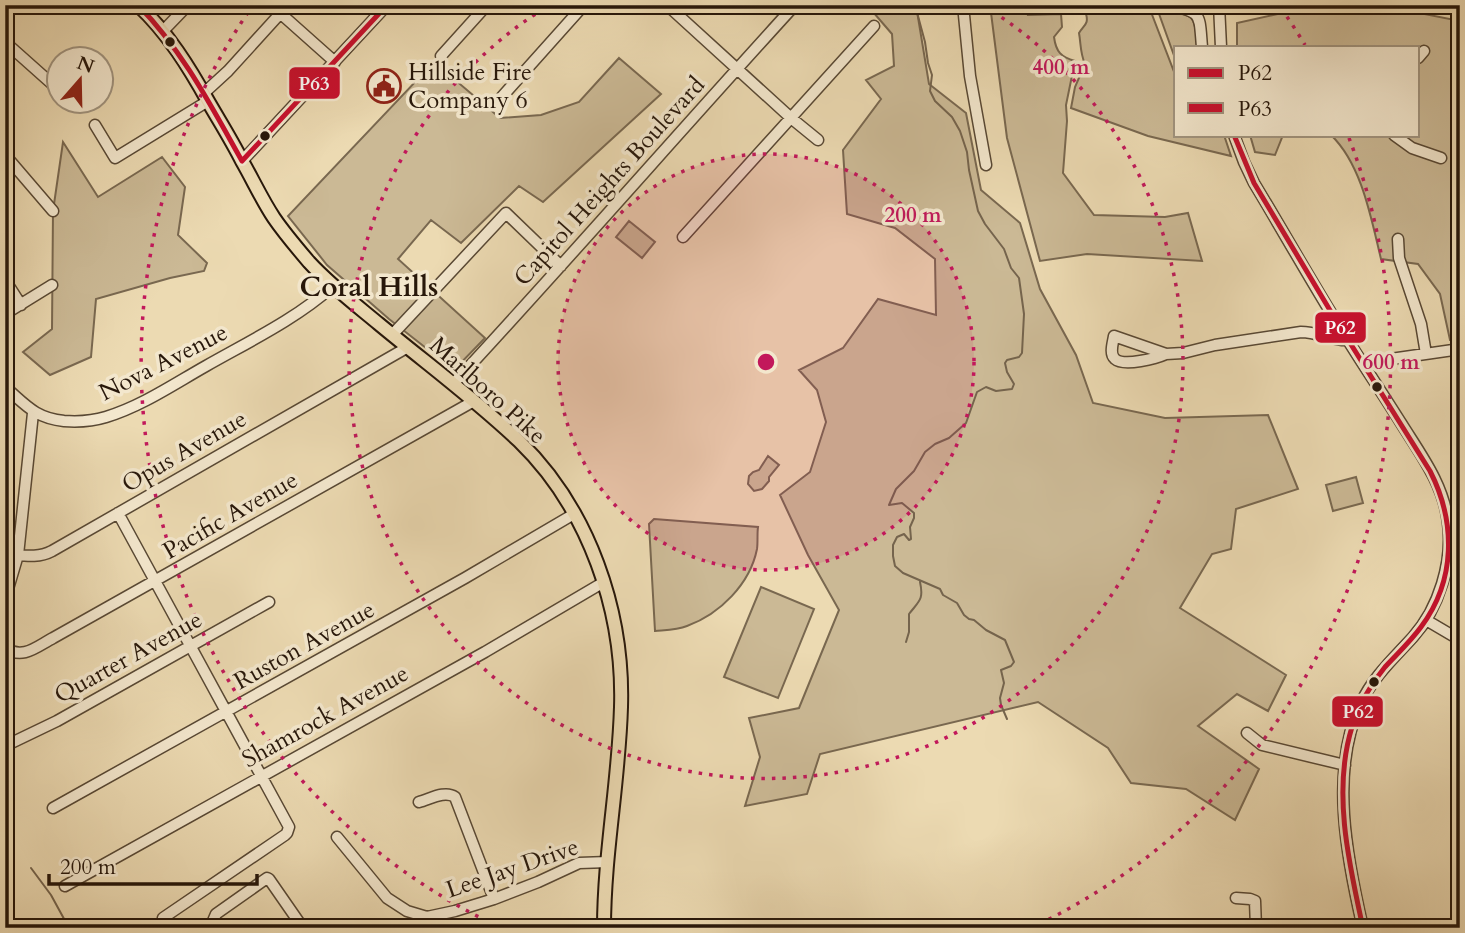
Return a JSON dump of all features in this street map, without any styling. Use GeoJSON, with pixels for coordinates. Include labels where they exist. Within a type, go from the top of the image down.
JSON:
{"type":"FeatureCollection","features":[{"type":"Feature","properties":{"kind":"main road","name":"Marlboro Pike"},"geometry":{"type":"LineString","coordinates":[[138,5],[175,47],[275,220],[309,262],[333,286],[474,401],[531,454],[564,498],[590,544],[604,582],[620,659],[620,734],[604,928]]}},
{"type":"Feature","properties":{"kind":"street"},"geometry":{"type":"LineString","coordinates":[[163,31],[188,5]]}},
{"type":"Feature","properties":{"kind":"street"},"geometry":{"type":"LineString","coordinates":[[271,5],[335,62]]}},
{"type":"Feature","properties":{"kind":"street"},"geometry":{"type":"LineString","coordinates":[[95,125],[115,158],[206,97],[288,5]]}},
{"type":"Feature","properties":{"kind":"street"},"geometry":{"type":"LineString","coordinates":[[242,161],[387,5]]}},
{"type":"Feature","properties":{"kind":"street"},"geometry":{"type":"LineString","coordinates":[[441,56],[487,5]]}},
{"type":"Feature","properties":{"kind":"street"},"geometry":{"type":"LineString","coordinates":[[499,100],[584,5]]}},
{"type":"Feature","properties":{"kind":"street"},"geometry":{"type":"LineString","coordinates":[[667,5],[736,70],[818,140]]}},
{"type":"Feature","properties":{"kind":"street","name":"Capitol Heights Boulevard"},"geometry":{"type":"LineString","coordinates":[[453,384],[795,5]]}},
{"type":"Feature","properties":{"kind":"street"},"geometry":{"type":"LineString","coordinates":[[963,5],[970,76],[986,165]]}},
{"type":"Feature","properties":{"kind":"street"},"geometry":{"type":"LineString","coordinates":[[1168,5],[1195,13],[1199,18],[1202,46]]}},
{"type":"Feature","properties":{"kind":"street"},"geometry":{"type":"LineString","coordinates":[[1219,5],[1221,46]]}},
{"type":"Feature","properties":{"kind":"street"},"geometry":{"type":"LineString","coordinates":[[683,237],[874,26]]}},
{"type":"Feature","properties":{"kind":"street"},"geometry":{"type":"LineString","coordinates":[[5,42],[46,79]]}},
{"type":"Feature","properties":{"kind":"street"},"geometry":{"type":"LineString","coordinates":[[1234,136],[1254,183],[1429,468],[1442,494],[1448,523],[1448,554],[1442,582],[1426,620],[1367,691],[1350,733],[1345,765],[1345,830],[1363,928]]}},
{"type":"Feature","properties":{"kind":"street"},"geometry":{"type":"LineString","coordinates":[[1395,136],[1412,148],[1441,158]]}},
{"type":"Feature","properties":{"kind":"street"},"geometry":{"type":"LineString","coordinates":[[5,155],[53,211]]}},
{"type":"Feature","properties":{"kind":"street"},"geometry":{"type":"LineString","coordinates":[[392,335],[506,213],[561,266]]}},
{"type":"Feature","properties":{"kind":"street"},"geometry":{"type":"LineString","coordinates":[[1398,239],[1399,258],[1421,324],[1426,354]]}},
{"type":"Feature","properties":{"kind":"street"},"geometry":{"type":"LineString","coordinates":[[5,281],[21,305]]}},
{"type":"Feature","properties":{"kind":"street"},"geometry":{"type":"LineString","coordinates":[[5,314],[52,285]]}},
{"type":"Feature","properties":{"kind":"street","name":"Nova Avenue"},"geometry":{"type":"LineString","coordinates":[[5,387],[33,412],[63,421],[103,418],[164,390],[311,306],[333,286]]}},
{"type":"Feature","properties":{"kind":"street"},"geometry":{"type":"LineString","coordinates":[[1167,354],[1114,336],[1113,358],[1131,362],[1215,345],[1301,332],[1348,340]]}},
{"type":"Feature","properties":{"kind":"street","name":"Opus Avenue"},"geometry":{"type":"LineString","coordinates":[[5,554],[32,557],[47,554],[408,347]]}},
{"type":"Feature","properties":{"kind":"street"},"geometry":{"type":"LineString","coordinates":[[1363,363],[1460,349]]}},
{"type":"Feature","properties":{"kind":"street","name":"Pacific Avenue"},"geometry":{"type":"LineString","coordinates":[[5,648],[13,653],[26,652],[474,401]]}},
{"type":"Feature","properties":{"kind":"street"},"geometry":{"type":"LineString","coordinates":[[5,599],[18,555],[33,412]]}},
{"type":"Feature","properties":{"kind":"street"},"geometry":{"type":"LineString","coordinates":[[118,513],[289,827],[287,833],[163,918]]}},
{"type":"Feature","properties":{"kind":"street","name":"Ruston Avenue"},"geometry":{"type":"LineString","coordinates":[[53,808],[453,585],[574,514]]}},
{"type":"Feature","properties":{"kind":"street","name":"Shamrock Avenue"},"geometry":{"type":"LineString","coordinates":[[65,886],[485,652],[604,582]]}},
{"type":"Feature","properties":{"kind":"street","name":"Quarter Avenue"},"geometry":{"type":"LineString","coordinates":[[5,746],[57,721],[269,602]]}},
{"type":"Feature","properties":{"kind":"street"},"geometry":{"type":"LineString","coordinates":[[1426,620],[1460,640]]}},
{"type":"Feature","properties":{"kind":"street"},"geometry":{"type":"LineString","coordinates":[[1247,733],[1262,745],[1345,765]]}},
{"type":"Feature","properties":{"kind":"street"},"geometry":{"type":"LineString","coordinates":[[419,803],[443,794],[455,797],[494,899]]}},
{"type":"Feature","properties":{"kind":"street","name":"Lee Jay Drive"},"geometry":{"type":"LineString","coordinates":[[337,837],[387,898],[418,915],[435,916],[494,899],[574,864],[589,861],[608,862]]}},
{"type":"Feature","properties":{"kind":"street"},"geometry":{"type":"LineString","coordinates":[[215,928],[215,915],[265,878],[269,878],[303,928]]}},
{"type":"Feature","properties":{"kind":"street"},"geometry":{"type":"LineString","coordinates":[[1236,898],[1250,898],[1255,901],[1256,928]]}},
{"type":"Feature","properties":{"kind":"shaded area"},"geometry":{"type":"Polygon","coordinates":[[[867,5],[916,5],[929,84],[966,113],[981,190],[1020,223],[1040,289],[1076,355],[1093,403],[1165,418],[1268,415],[1298,489],[1236,509],[1231,549],[1212,554],[1180,608],[1286,675],[1268,711],[1237,694],[1198,726],[1259,769],[1235,820],[1186,789],[1131,783],[1108,748],[1038,702],[820,754],[807,794],[745,806],[760,757],[749,718],[799,708],[839,610],[808,555],[780,495],[810,472],[826,422],[817,390],[799,370],[843,348],[878,299],[936,315],[935,259],[895,228],[847,214],[843,150],[881,99],[866,80],[894,66],[892,34],[867,5]]]}},
{"type":"Feature","properties":{"kind":"shaded area"},"geometry":{"type":"Polygon","coordinates":[[[990,5],[1029,5],[1028,15],[1061,14],[1062,27],[1054,37],[1056,47],[1063,56],[1075,61],[1066,105],[1063,173],[1094,215],[1165,217],[1188,213],[1202,261],[1087,254],[1040,261],[1007,138],[990,5]]]}},
{"type":"Feature","properties":{"kind":"shaded area"},"geometry":{"type":"Polygon","coordinates":[[[1091,5],[1126,5],[1151,12],[1174,72],[1174,136],[1224,136],[1231,156],[1148,136],[1071,108],[1075,87],[1085,64],[1079,33],[1086,22],[1086,14],[1091,5]]]}},
{"type":"Feature","properties":{"kind":"shaded area"},"geometry":{"type":"Polygon","coordinates":[[[1379,5],[1460,21],[1460,339],[1450,340],[1440,294],[1418,264],[1381,259],[1358,177],[1342,147],[1332,136],[1420,136],[1420,46],[1237,46],[1237,23],[1309,7],[1379,5]]]}},
{"type":"Feature","properties":{"kind":"shaded area"},"geometry":{"type":"Polygon","coordinates":[[[1158,11],[1186,15],[1195,26],[1198,46],[1174,46],[1174,55],[1158,11]]]}},
{"type":"Feature","properties":{"kind":"shaded area"},"geometry":{"type":"Polygon","coordinates":[[[619,58],[661,94],[543,202],[519,186],[461,243],[431,220],[398,259],[485,338],[454,370],[389,319],[327,265],[288,216],[434,62],[500,118],[541,115],[579,102],[619,58]]]}},
{"type":"Feature","properties":{"kind":"shaded area"},"geometry":{"type":"Polygon","coordinates":[[[1250,136],[1283,136],[1275,155],[1255,152],[1250,136]]]}},
{"type":"Feature","properties":{"kind":"shaded area"},"geometry":{"type":"Polygon","coordinates":[[[63,142],[98,197],[162,157],[185,187],[178,235],[207,263],[204,271],[96,299],[91,357],[50,375],[23,352],[52,329],[53,211],[63,142]]]}},
{"type":"Feature","properties":{"kind":"shaded area"},"geometry":{"type":"Polygon","coordinates":[[[629,221],[655,242],[642,258],[616,237],[629,221]]]}},
{"type":"Feature","properties":{"kind":"shaded area"},"geometry":{"type":"Polygon","coordinates":[[[768,456],[779,465],[762,489],[754,491],[748,484],[749,476],[759,470],[768,456]]]}},
{"type":"Feature","properties":{"kind":"shaded area"},"geometry":{"type":"Polygon","coordinates":[[[1356,477],[1363,503],[1333,511],[1326,485],[1356,477]]]}},
{"type":"Feature","properties":{"kind":"shaded area"},"geometry":{"type":"Polygon","coordinates":[[[654,519],[758,527],[757,549],[753,562],[732,596],[699,621],[679,628],[655,631],[649,524],[654,519]]]}},
{"type":"Feature","properties":{"kind":"shaded area"},"geometry":{"type":"Polygon","coordinates":[[[761,587],[814,609],[778,698],[724,677],[761,587]]]}},
{"type":"Feature","properties":{"kind":"waterway"},"geometry":{"type":"LineString","coordinates":[[915,5],[932,75],[930,91],[960,131],[967,152],[978,211],[1004,249],[1011,268],[1019,278],[1024,314],[1022,353],[1005,363],[1014,384],[1012,389],[996,391],[986,387],[977,392],[966,423],[949,438],[925,452],[914,471],[896,489],[889,505],[902,503],[914,513],[914,518],[910,527],[911,539],[904,534],[897,537],[893,545],[893,556],[895,566],[903,573],[940,589],[943,595],[957,603],[969,619],[1005,640],[1014,662],[1001,670],[1004,683],[1000,698],[1007,719]]}},
{"type":"Feature","properties":{"kind":"waterway"},"geometry":{"type":"LineString","coordinates":[[906,642],[909,614],[921,597],[920,582]]}},
{"type":"Feature","properties":{"kind":"waterway"},"geometry":{"type":"LineString","coordinates":[[31,868],[51,895],[69,928]]}},
{"type":"Feature","properties":{"kind":"transit line","name":"P63"},"geometry":{"type":"LineString","coordinates":[[138,5],[183,60],[242,161]]}},
{"type":"Feature","properties":{"kind":"transit line","name":"P63"},"geometry":{"type":"LineString","coordinates":[[242,161],[387,5]]}},
{"type":"Feature","properties":{"kind":"transit line","name":"P62"},"geometry":{"type":"LineString","coordinates":[[1234,136],[1254,183],[1430,471],[1439,490],[1448,530],[1446,570],[1433,609],[1370,688],[1355,719],[1346,751],[1343,776],[1345,828],[1363,928]]}},
{"type":"Feature","properties":{"kind":"place","name":"Hillside Fire Company 6"},"geometry":{"type":"Point","coordinates":[384,86]}},
{"type":"Feature","properties":{"kind":"district","name":"Coral Hills"},"geometry":{"type":"Point","coordinates":[369,286]}}]}
